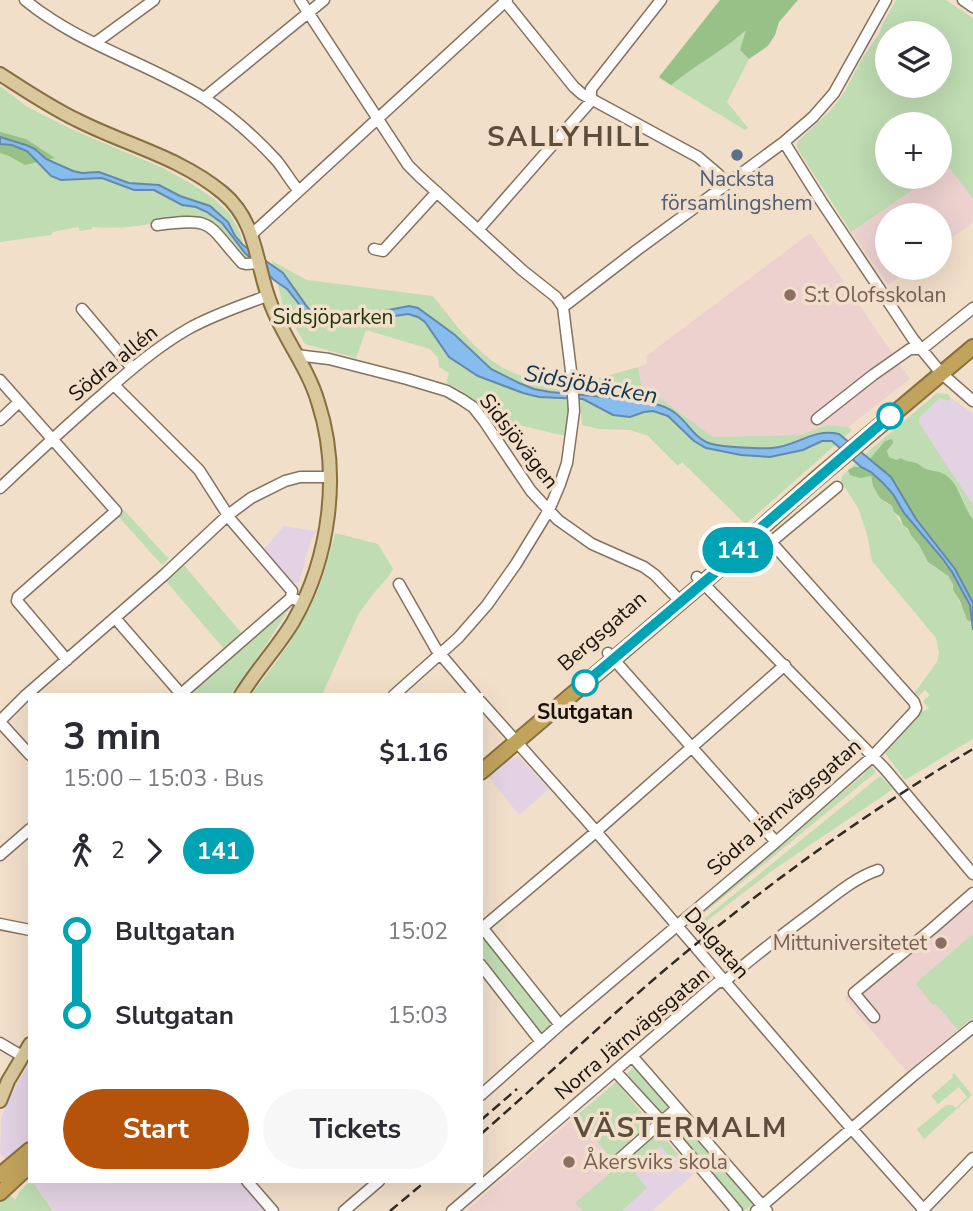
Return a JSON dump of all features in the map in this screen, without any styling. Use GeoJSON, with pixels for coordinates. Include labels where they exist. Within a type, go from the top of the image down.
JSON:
{"type":"FeatureCollection","features":[{"type":"Feature","properties":{"kind":"highway","name":"Bergsgatan"},"geometry":{"type":"LineString","coordinates":[[483,770],[611,655],[700,580],[723,555],[751,536],[973,347]]}},
{"type":"Feature","properties":{"kind":"highway","name":"Bergsgatan"},"geometry":{"type":"LineString","coordinates":[[483,761],[514,740]]}},
{"type":"Feature","properties":{"kind":"highway"},"geometry":{"type":"LineString","coordinates":[[0,1193],[6,1163],[28,1151]]}},
{"type":"Feature","properties":{"kind":"highway"},"geometry":{"type":"LineString","coordinates":[[4,1178],[28,1166]]}},
{"type":"Feature","properties":{"kind":"main road"},"geometry":{"type":"LineString","coordinates":[[0,74],[78,121],[164,157],[222,192],[237,206],[253,239],[255,263],[279,324],[307,374],[321,411],[328,450],[328,516],[324,539],[315,572],[297,600],[279,643],[242,693]]}},
{"type":"Feature","properties":{"kind":"main road"},"geometry":{"type":"LineString","coordinates":[[0,1101],[28,1047]]}},
{"type":"Feature","properties":{"kind":"street"},"geometry":{"type":"LineString","coordinates":[[25,0],[52,20],[160,74],[218,107],[262,146],[299,191]]}},
{"type":"Feature","properties":{"kind":"street"},"geometry":{"type":"LineString","coordinates":[[96,43],[154,0]]}},
{"type":"Feature","properties":{"kind":"street"},"geometry":{"type":"LineString","coordinates":[[300,0],[408,164],[563,307],[574,409],[567,463],[549,510],[500,588],[472,622],[441,654],[396,693]]}},
{"type":"Feature","properties":{"kind":"street"},"geometry":{"type":"LineString","coordinates":[[204,98],[324,0]]}},
{"type":"Feature","properties":{"kind":"street"},"geometry":{"type":"LineString","coordinates":[[478,230],[591,101],[591,89],[661,0]]}},
{"type":"Feature","properties":{"kind":"street"},"geometry":{"type":"LineString","coordinates":[[563,307],[784,142],[813,117],[834,93],[886,0]]}},
{"type":"Feature","properties":{"kind":"street"},"geometry":{"type":"LineString","coordinates":[[963,0],[973,7]]}},
{"type":"Feature","properties":{"kind":"street"},"geometry":{"type":"LineString","coordinates":[[253,239],[299,191],[505,1],[574,88],[591,101],[698,157],[726,184]]}},
{"type":"Feature","properties":{"kind":"street"},"geometry":{"type":"LineString","coordinates":[[784,142],[828,212],[922,349],[941,373],[973,401]]}},
{"type":"Feature","properties":{"kind":"street"},"geometry":{"type":"LineString","coordinates":[[373,249],[383,251],[437,192]]}},
{"type":"Feature","properties":{"kind":"street"},"geometry":{"type":"LineString","coordinates":[[157,226],[199,221],[207,224],[242,262],[255,263]]}},
{"type":"Feature","properties":{"kind":"street","name":"Södra allén"},"geometry":{"type":"LineString","coordinates":[[0,488],[132,368],[188,329],[266,290]]}},
{"type":"Feature","properties":{"kind":"street"},"geometry":{"type":"LineString","coordinates":[[817,419],[910,349],[922,349],[973,308]]}},
{"type":"Feature","properties":{"kind":"street"},"geometry":{"type":"LineString","coordinates":[[82,309],[132,368]]}},
{"type":"Feature","properties":{"kind":"street","name":"Sidsjövägen"},"geometry":{"type":"LineString","coordinates":[[296,355],[328,359],[407,379],[461,398],[473,407],[531,491],[549,510],[577,535],[644,567],[678,599]]}},
{"type":"Feature","properties":{"kind":"street"},"geometry":{"type":"LineString","coordinates":[[0,380],[116,510],[18,597],[17,601],[67,660]]}},
{"type":"Feature","properties":{"kind":"street"},"geometry":{"type":"LineString","coordinates":[[114,385],[199,470],[228,515],[292,590],[297,600],[182,693]]}},
{"type":"Feature","properties":{"kind":"street"},"geometry":{"type":"LineString","coordinates":[[0,420],[19,402]]}},
{"type":"Feature","properties":{"kind":"street"},"geometry":{"type":"LineString","coordinates":[[31,693],[228,515],[251,498],[285,481],[300,477],[329,477]]}},
{"type":"Feature","properties":{"kind":"street"},"geometry":{"type":"LineString","coordinates":[[814,481],[825,497],[836,487]]}},
{"type":"Feature","properties":{"kind":"street","name":"Södra Järnvägsgatan"},"geometry":{"type":"LineString","coordinates":[[483,1093],[776,842],[873,756],[914,712],[914,702],[771,542],[825,497]]}},
{"type":"Feature","properties":{"kind":"street"},"geometry":{"type":"LineString","coordinates":[[700,580],[873,756],[973,874]]}},
{"type":"Feature","properties":{"kind":"street"},"geometry":{"type":"LineString","coordinates":[[399,584],[441,654],[473,693]]}},
{"type":"Feature","properties":{"kind":"street"},"geometry":{"type":"LineString","coordinates":[[115,618],[180,693]]}},
{"type":"Feature","properties":{"kind":"street"},"geometry":{"type":"LineString","coordinates":[[611,655],[776,842]]}},
{"type":"Feature","properties":{"kind":"street"},"geometry":{"type":"LineString","coordinates":[[483,927],[785,665]]}},
{"type":"Feature","properties":{"kind":"street"},"geometry":{"type":"LineString","coordinates":[[28,696],[0,721],[28,753]]}},
{"type":"Feature","properties":{"kind":"street","name":"Dalgatan"},"geometry":{"type":"LineString","coordinates":[[483,704],[923,1210]]}},
{"type":"Feature","properties":{"kind":"street"},"geometry":{"type":"LineString","coordinates":[[0,855],[28,831]]}},
{"type":"Feature","properties":{"kind":"street","name":"Norra Järnvägsgatan"},"geometry":{"type":"LineString","coordinates":[[452,1211],[710,988],[724,981],[768,944],[846,887],[878,870]]}},
{"type":"Feature","properties":{"kind":"street"},"geometry":{"type":"LineString","coordinates":[[874,1017],[854,993],[973,893]]}},
{"type":"Feature","properties":{"kind":"street"},"geometry":{"type":"LineString","coordinates":[[0,924],[28,930]]}},
{"type":"Feature","properties":{"kind":"street"},"geometry":{"type":"LineString","coordinates":[[483,929],[560,1025]]}},
{"type":"Feature","properties":{"kind":"street"},"geometry":{"type":"LineString","coordinates":[[483,968],[541,1042]]}},
{"type":"Feature","properties":{"kind":"street"},"geometry":{"type":"LineString","coordinates":[[632,1056],[762,1209],[851,1129],[971,1032]]}},
{"type":"Feature","properties":{"kind":"street"},"geometry":{"type":"LineString","coordinates":[[0,1043],[22,1056]]}},
{"type":"Feature","properties":{"kind":"street"},"geometry":{"type":"LineString","coordinates":[[615,1071],[737,1211]]}},
{"type":"Feature","properties":{"kind":"street"},"geometry":{"type":"LineString","coordinates":[[616,1162],[677,1109]]}},
{"type":"Feature","properties":{"kind":"street"},"geometry":{"type":"LineString","coordinates":[[923,1210],[973,1158]]}},
{"type":"Feature","properties":{"kind":"street"},"geometry":{"type":"LineString","coordinates":[[249,1183],[273,1211]]}},
{"type":"Feature","properties":{"kind":"street"},"geometry":{"type":"LineString","coordinates":[[344,1211],[372,1183]]}},
{"type":"Feature","properties":{"kind":"shaded area"},"geometry":{"type":"Polygon","coordinates":[[[952,171],[973,199],[973,222],[952,238],[952,203],[894,203],[914,189],[952,189],[952,171]]]}},
{"type":"Feature","properties":{"kind":"shaded area"},"geometry":{"type":"Polygon","coordinates":[[[875,216],[875,266],[851,232],[875,216]]]}},
{"type":"Feature","properties":{"kind":"shaded area","name":"S:t Olofsskolan"},"geometry":{"type":"Polygon","coordinates":[[[810,233],[910,379],[848,427],[828,425],[800,435],[713,437],[641,384],[638,367],[647,364],[646,356],[810,233]]]}},
{"type":"Feature","properties":{"kind":"shaded area"},"geometry":{"type":"Polygon","coordinates":[[[940,398],[948,401],[951,398],[973,413],[973,505],[919,423],[919,418],[940,398]]]}},
{"type":"Feature","properties":{"kind":"shaded area"},"geometry":{"type":"Polygon","coordinates":[[[284,526],[316,531],[299,583],[289,582],[262,551],[284,526]]]}},
{"type":"Feature","properties":{"kind":"shaded area"},"geometry":{"type":"Polygon","coordinates":[[[519,757],[549,789],[519,815],[487,775],[508,759],[519,757]]]}},
{"type":"Feature","properties":{"kind":"shaded area","name":"Mittuniversitetet"},"geometry":{"type":"Polygon","coordinates":[[[973,888],[973,1029],[967,1022],[907,1072],[844,998],[973,888]]]}},
{"type":"Feature","properties":{"kind":"shaded area"},"geometry":{"type":"Polygon","coordinates":[[[28,1065],[28,1143],[9,1158],[4,1158],[0,1153],[1,1118],[28,1065]]]}},
{"type":"Feature","properties":{"kind":"shaded area","name":"Åkersviks skola"},"geometry":{"type":"Polygon","coordinates":[[[576,1116],[618,1166],[576,1203],[583,1211],[466,1211],[576,1116]]]}},
{"type":"Feature","properties":{"kind":"shaded area"},"geometry":{"type":"Polygon","coordinates":[[[657,1133],[661,1134],[694,1174],[652,1211],[582,1211],[575,1203],[657,1133]]]}},
{"type":"Feature","properties":{"kind":"shaded area"},"geometry":{"type":"Polygon","coordinates":[[[33,1183],[245,1183],[269,1211],[54,1211],[33,1183]]]}},
{"type":"Feature","properties":{"kind":"green space"},"geometry":{"type":"Polygon","coordinates":[[[720,0],[798,0],[779,22],[768,46],[749,59],[740,50],[746,30],[671,85],[659,77],[720,0]]]}},
{"type":"Feature","properties":{"kind":"green space"},"geometry":{"type":"Polygon","coordinates":[[[896,0],[946,0],[973,18],[973,199],[952,171],[952,112],[875,112],[875,189],[914,189],[894,203],[875,203],[875,216],[851,232],[797,148],[797,142],[832,109],[875,40],[875,98],[952,98],[952,21],[884,21],[896,0]]]}},
{"type":"Feature","properties":{"kind":"green space"},"geometry":{"type":"Polygon","coordinates":[[[748,28],[740,50],[749,59],[727,102],[748,128],[745,130],[659,78],[748,28]]]}},
{"type":"Feature","properties":{"kind":"green space"},"geometry":{"type":"Polygon","coordinates":[[[0,86],[26,106],[71,129],[163,168],[214,199],[230,214],[240,233],[247,258],[242,257],[218,227],[208,221],[192,218],[131,227],[92,227],[80,231],[78,227],[53,232],[51,235],[0,242],[0,86]]]}},
{"type":"Feature","properties":{"kind":"green space"},"geometry":{"type":"Polygon","coordinates":[[[0,132],[26,139],[55,158],[25,165],[0,153],[0,132]]]}},
{"type":"Feature","properties":{"kind":"green space","name":"Sidsjöparken"},"geometry":{"type":"Polygon","coordinates":[[[272,261],[307,280],[433,296],[472,343],[495,363],[527,377],[566,378],[569,412],[565,436],[498,420],[494,422],[467,394],[446,383],[449,373],[439,367],[438,358],[430,349],[366,330],[356,358],[305,344],[283,306],[272,261]]]}},
{"type":"Feature","properties":{"kind":"green space"},"geometry":{"type":"Polygon","coordinates":[[[638,367],[641,384],[713,437],[800,435],[828,425],[848,427],[852,430],[747,523],[743,522],[682,462],[678,466],[648,436],[630,430],[599,429],[582,425],[579,384],[638,367]]]}},
{"type":"Feature","properties":{"kind":"green space"},"geometry":{"type":"Polygon","coordinates":[[[937,393],[948,394],[951,398],[948,401],[940,398],[919,418],[919,423],[973,505],[973,519],[959,490],[934,470],[924,469],[901,458],[896,460],[889,457],[887,451],[893,444],[861,467],[854,467],[871,476],[873,486],[886,503],[892,506],[919,543],[926,559],[950,579],[967,620],[972,622],[973,739],[905,780],[885,751],[922,711],[929,709],[923,701],[930,695],[925,690],[915,699],[912,696],[937,662],[939,653],[936,638],[872,561],[858,508],[841,481],[848,470],[937,393]]]}},
{"type":"Feature","properties":{"kind":"green space"},"geometry":{"type":"Polygon","coordinates":[[[892,439],[893,443],[887,451],[889,457],[896,460],[901,458],[947,476],[952,480],[973,519],[973,603],[955,569],[916,519],[891,477],[869,460],[885,441],[892,439]]]}},
{"type":"Feature","properties":{"kind":"green space"},"geometry":{"type":"Polygon","coordinates":[[[854,467],[871,472],[893,494],[904,513],[952,572],[970,605],[972,622],[967,620],[948,576],[928,562],[892,506],[880,498],[871,476],[860,478],[850,475],[848,470],[854,467]]]}},
{"type":"Feature","properties":{"kind":"green space"},"geometry":{"type":"Polygon","coordinates":[[[123,509],[169,558],[162,565],[117,515],[123,509]]]}},
{"type":"Feature","properties":{"kind":"green space"},"geometry":{"type":"Polygon","coordinates":[[[335,533],[378,544],[393,569],[359,613],[323,693],[252,693],[302,623],[321,582],[335,533]]]}},
{"type":"Feature","properties":{"kind":"green space"},"geometry":{"type":"Polygon","coordinates":[[[183,564],[243,635],[225,650],[165,580],[183,564]]]}},
{"type":"Feature","properties":{"kind":"green space"},"geometry":{"type":"Polygon","coordinates":[[[287,607],[289,609],[231,693],[189,693],[287,607]]]}},
{"type":"Feature","properties":{"kind":"green space"},"geometry":{"type":"Polygon","coordinates":[[[871,766],[876,772],[689,923],[864,774],[871,766]]]}},
{"type":"Feature","properties":{"kind":"green space"},"geometry":{"type":"Polygon","coordinates":[[[880,776],[893,789],[773,870],[691,933],[694,927],[880,776]]]}},
{"type":"Feature","properties":{"kind":"green space"},"geometry":{"type":"Polygon","coordinates":[[[973,934],[973,1017],[958,1030],[916,984],[973,934]]]}},
{"type":"Feature","properties":{"kind":"green space"},"geometry":{"type":"Polygon","coordinates":[[[483,937],[487,939],[550,1021],[550,1026],[541,1034],[483,963],[483,937]]]}},
{"type":"Feature","properties":{"kind":"green space"},"geometry":{"type":"Polygon","coordinates":[[[635,1066],[669,1105],[661,1115],[625,1076],[635,1066]]]}},
{"type":"Feature","properties":{"kind":"green space"},"geometry":{"type":"Polygon","coordinates":[[[954,1073],[972,1095],[924,1139],[917,1129],[946,1105],[956,1108],[967,1097],[959,1087],[938,1104],[931,1096],[953,1077],[954,1073]]]}},
{"type":"Feature","properties":{"kind":"green space"},"geometry":{"type":"Polygon","coordinates":[[[616,1082],[651,1123],[611,1158],[576,1116],[616,1082]]]}},
{"type":"Feature","properties":{"kind":"green space"},"geometry":{"type":"Polygon","coordinates":[[[678,1115],[751,1200],[752,1205],[740,1211],[668,1122],[678,1115]]]}},
{"type":"Feature","properties":{"kind":"green space"},"geometry":{"type":"Polygon","coordinates":[[[657,1133],[661,1134],[678,1154],[672,1159],[660,1146],[655,1151],[659,1156],[642,1170],[638,1165],[633,1170],[647,1188],[622,1211],[583,1211],[575,1203],[657,1133]]]}},
{"type":"Feature","properties":{"kind":"green space"},"geometry":{"type":"Polygon","coordinates":[[[28,1183],[33,1183],[53,1211],[0,1211],[0,1200],[8,1193],[15,1200],[28,1183]]]}},
{"type":"Feature","properties":{"kind":"water"},"geometry":{"type":"Polygon","coordinates":[[[0,137],[35,149],[46,159],[73,171],[99,172],[129,183],[159,185],[180,196],[210,206],[228,222],[243,245],[283,273],[308,308],[320,319],[327,321],[343,313],[383,311],[409,306],[418,308],[455,335],[491,369],[519,383],[550,392],[639,400],[658,405],[675,413],[696,435],[712,444],[772,448],[821,433],[839,434],[891,477],[916,519],[955,569],[973,603],[973,630],[970,605],[942,558],[883,483],[832,441],[822,441],[803,450],[770,457],[706,448],[694,441],[668,416],[653,411],[630,417],[613,415],[583,399],[539,397],[478,376],[449,357],[425,322],[418,317],[408,314],[322,325],[307,314],[287,289],[245,253],[222,223],[207,212],[182,205],[154,190],[134,190],[102,178],[61,180],[51,176],[27,151],[0,144],[0,137]]]}},
{"type":"Feature","properties":{"kind":"railway"},"geometry":{"type":"LineString","coordinates":[[483,1132],[641,990],[729,917],[865,817],[973,749]]}},
{"type":"Feature","properties":{"kind":"railway"},"geometry":{"type":"LineString","coordinates":[[483,1118],[517,1089]]}},
{"type":"Feature","properties":{"kind":"railway"},"geometry":{"type":"LineString","coordinates":[[390,1211],[424,1183]]}},
{"type":"Feature","properties":{"kind":"bus line","name":"141"},"geometry":{"type":"LineString","coordinates":[[585,683],[716,572],[751,536],[890,416]]}},
{"type":"Feature","properties":{"kind":"place","name":"Nacksta församlingshem"},"geometry":{"type":"Point","coordinates":[737,155]}},
{"type":"Feature","properties":{"kind":"place","name":"S:t Olofsskolan"},"geometry":{"type":"Point","coordinates":[790,295]}},
{"type":"Feature","properties":{"kind":"place","name":"Slutgatan"},"geometry":{"type":"Point","coordinates":[585,683]}},
{"type":"Feature","properties":{"kind":"place","name":"Mittuniversitetet"},"geometry":{"type":"Point","coordinates":[941,943]}},
{"type":"Feature","properties":{"kind":"place","name":"Åkersviks skola"},"geometry":{"type":"Point","coordinates":[569,1162]}},
{"type":"Feature","properties":{"kind":"district","name":"SALLYHILL"},"geometry":{"type":"Point","coordinates":[569,136]}},
{"type":"Feature","properties":{"kind":"district","name":"VÄSTERMALM"},"geometry":{"type":"Point","coordinates":[681,1127]}},
{"type":"Feature","properties":{"kind":"water label","name":"Sidsjöbäcken"},"geometry":{"type":"Point","coordinates":[591,384]}}]}
